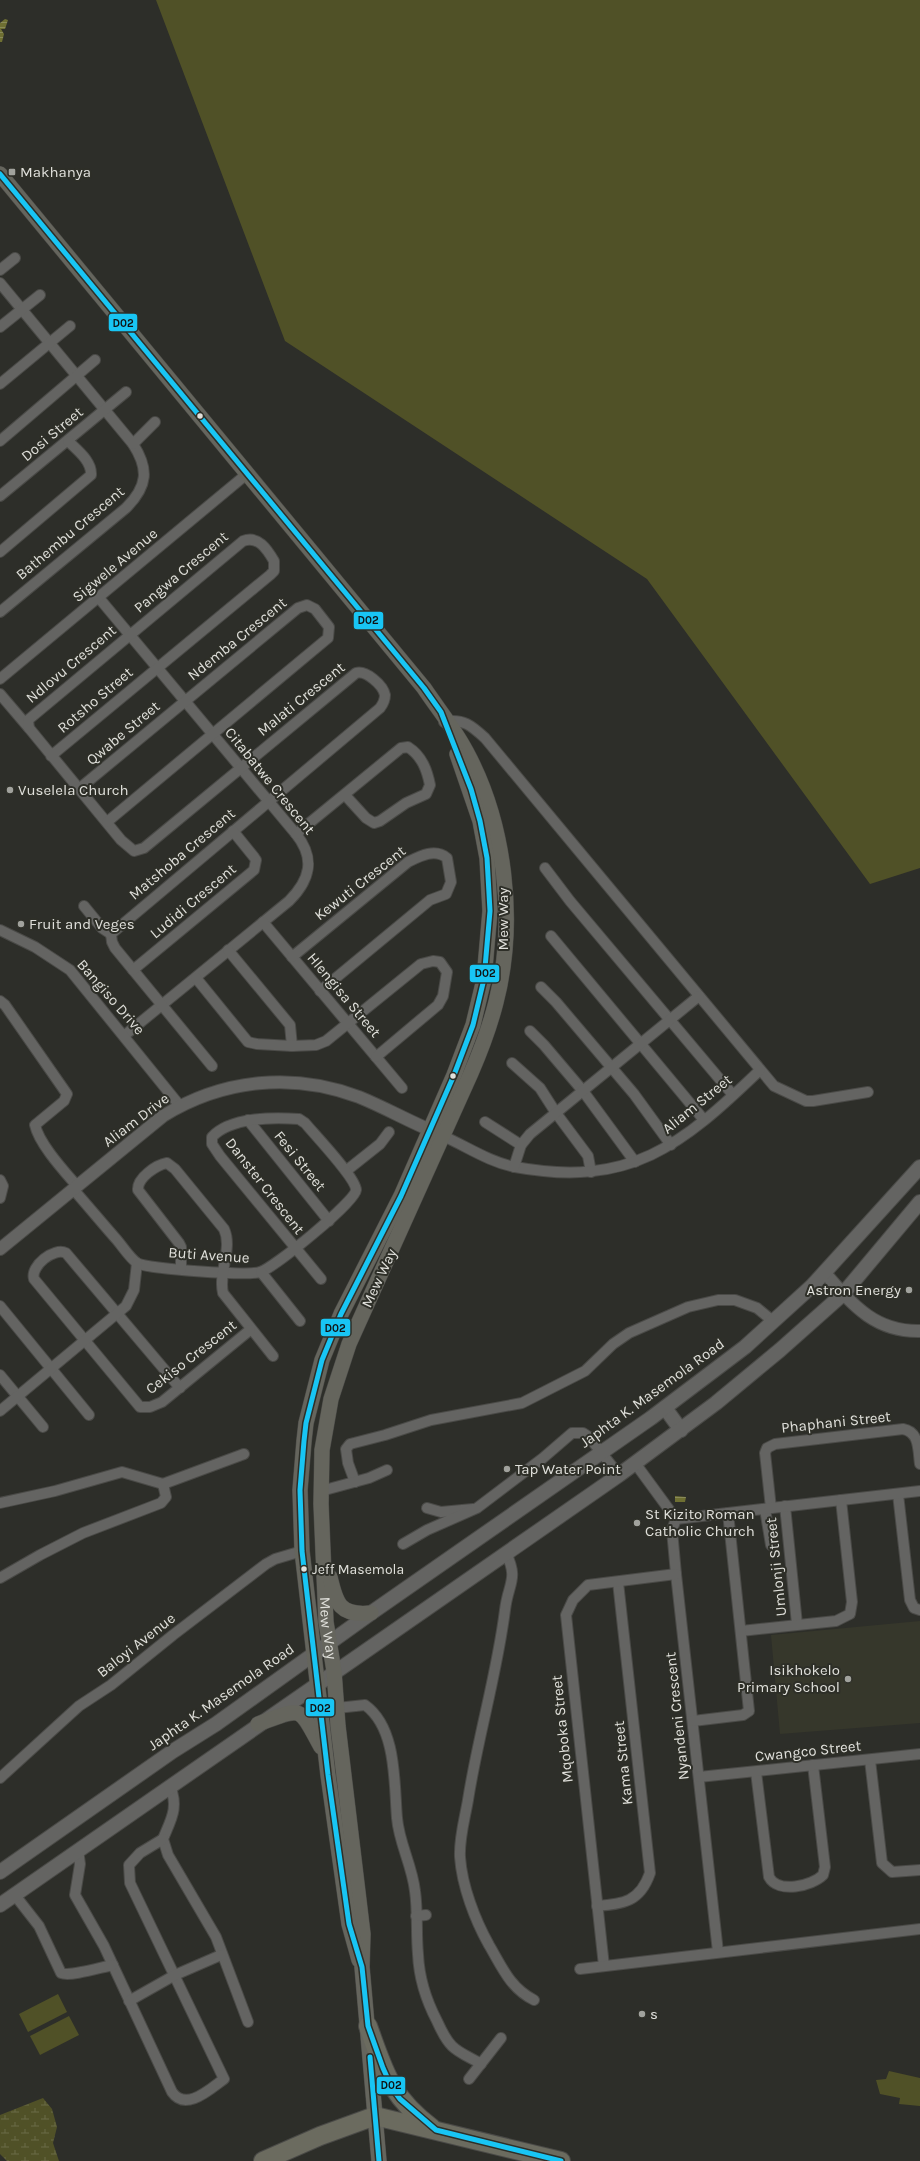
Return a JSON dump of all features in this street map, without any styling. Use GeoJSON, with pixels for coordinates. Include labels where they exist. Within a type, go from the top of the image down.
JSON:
{"type":"FeatureCollection","features":[{"type":"Feature","properties":{"kind":"highway"},"geometry":{"type":"LineString","coordinates":[[368,2026],[392,2088],[411,2110],[436,2130]]}},
{"type":"Feature","properties":{"kind":"highway"},"geometry":{"type":"LineString","coordinates":[[263,2161],[320,2136],[375,2116],[561,2161]]}},
{"type":"Feature","properties":{"kind":"main road","name":"Mew Way"},"geometry":{"type":"LineString","coordinates":[[0,174],[410,669],[444,719],[471,789],[480,821],[487,858],[489,933],[484,979],[473,1025],[436,1133],[349,1344],[331,1399],[324,1438],[321,1491],[326,1622],[334,1671],[363,1934],[362,1966],[379,2161]]}},
{"type":"Feature","properties":{"kind":"main road","name":"Mew Way"},"geometry":{"type":"LineString","coordinates":[[362,1966],[356,1952],[349,1924],[313,1653],[302,1551],[300,1490],[304,1441],[306,1423],[322,1360],[341,1314],[401,1196],[436,1133]]}},
{"type":"Feature","properties":{"kind":"main road","name":"Japhta K. Masemola Road"},"geometry":{"type":"LineString","coordinates":[[0,1872],[172,1751],[216,1724],[289,1673],[313,1653],[370,1612],[665,1408],[745,1347],[774,1322],[824,1272],[920,1167]]}},
{"type":"Feature","properties":{"kind":"main road"},"geometry":{"type":"LineString","coordinates":[[0,1905],[334,1671],[619,1475],[681,1430],[780,1350],[843,1294],[920,1202]]}},
{"type":"Feature","properties":{"kind":"main road"},"geometry":{"type":"LineString","coordinates":[[665,1408],[681,1430]]}},
{"type":"Feature","properties":{"kind":"main road"},"geometry":{"type":"LineString","coordinates":[[322,1543],[333,1590],[339,1604],[350,1613],[370,1612]]}},
{"type":"Feature","properties":{"kind":"main road"},"geometry":{"type":"LineString","coordinates":[[258,1724],[289,1712],[303,1715],[310,1724],[326,1754]]}},
{"type":"Feature","properties":{"kind":"street"},"geometry":{"type":"LineString","coordinates":[[0,270],[14,258]]}},
{"type":"Feature","properties":{"kind":"street","name":"Bathembu Crescent"},"geometry":{"type":"LineString","coordinates":[[0,283],[133,444],[144,466],[144,478],[141,489],[135,500],[0,612]]}},
{"type":"Feature","properties":{"kind":"street"},"geometry":{"type":"LineString","coordinates":[[0,327],[40,295]]}},
{"type":"Feature","properties":{"kind":"street"},"geometry":{"type":"LineString","coordinates":[[0,384],[70,326]]}},
{"type":"Feature","properties":{"kind":"street"},"geometry":{"type":"LineString","coordinates":[[0,441],[77,377],[95,360]]}},
{"type":"Feature","properties":{"kind":"street"},"geometry":{"type":"LineString","coordinates":[[104,410],[126,392]]}},
{"type":"Feature","properties":{"kind":"street","name":"Dosi Street"},"geometry":{"type":"LineString","coordinates":[[0,496],[104,410]]}},
{"type":"Feature","properties":{"kind":"street"},"geometry":{"type":"LineString","coordinates":[[133,444],[155,422]]}},
{"type":"Feature","properties":{"kind":"street"},"geometry":{"type":"LineString","coordinates":[[0,552],[88,479],[91,470],[90,466],[68,441]]}},
{"type":"Feature","properties":{"kind":"street","name":"Sigwele Avenue"},"geometry":{"type":"LineString","coordinates":[[0,679],[248,473]]}},
{"type":"Feature","properties":{"kind":"street","name":"Pangwa Crescent"},"geometry":{"type":"LineString","coordinates":[[130,634],[243,541],[249,538],[258,540],[271,556],[275,567],[270,575],[158,667]]}},
{"type":"Feature","properties":{"kind":"street","name":"Citabatwe Crescent"},"geometry":{"type":"LineString","coordinates":[[99,598],[296,834],[306,850],[308,863],[307,878],[297,893],[196,978],[125,1035]]}},
{"type":"Feature","properties":{"kind":"street","name":"Ndemba Crescent"},"geometry":{"type":"LineString","coordinates":[[107,822],[328,638],[329,627],[315,609],[307,605],[298,608],[185,701]]}},
{"type":"Feature","properties":{"kind":"street","name":"Ndlovu Crescent"},"geometry":{"type":"LineString","coordinates":[[130,634],[28,720],[29,728],[51,756],[80,788],[129,849],[134,851],[140,850],[240,768]]}},
{"type":"Feature","properties":{"kind":"street","name":"Rotsho Street"},"geometry":{"type":"LineString","coordinates":[[51,756],[158,667]]}},
{"type":"Feature","properties":{"kind":"street","name":"Malati Crescent"},"geometry":{"type":"LineString","coordinates":[[240,768],[356,674],[360,672],[369,675],[384,692],[384,702],[380,708],[268,801]]}},
{"type":"Feature","properties":{"kind":"street"},"geometry":{"type":"LineString","coordinates":[[0,694],[29,728]]}},
{"type":"Feature","properties":{"kind":"street","name":"Qwabe Street"},"geometry":{"type":"LineString","coordinates":[[80,788],[185,701]]}},
{"type":"Feature","properties":{"kind":"street"},"geometry":{"type":"LineString","coordinates":[[444,719],[468,723],[485,738],[774,1086],[806,1101],[820,1101],[868,1092]]}},
{"type":"Feature","properties":{"kind":"street"},"geometry":{"type":"LineString","coordinates":[[296,834],[345,795],[397,750],[405,747],[412,750],[423,763],[430,786],[426,794],[406,803],[377,823],[370,822],[345,795]]}},
{"type":"Feature","properties":{"kind":"street","name":"Matshoba Crescent"},"geometry":{"type":"LineString","coordinates":[[111,934],[268,801]]}},
{"type":"Feature","properties":{"kind":"street","name":"Ludidi Crescent"},"geometry":{"type":"LineString","coordinates":[[133,970],[254,870],[256,860],[233,832]]}},
{"type":"Feature","properties":{"kind":"street","name":"Kewuti Crescent"},"geometry":{"type":"LineString","coordinates":[[292,957],[408,862],[428,853],[436,853],[447,858],[451,882],[449,890],[446,894],[430,900],[320,991]]}},
{"type":"Feature","properties":{"kind":"street"},"geometry":{"type":"LineString","coordinates":[[545,868],[570,901],[733,1095]]}},
{"type":"Feature","properties":{"kind":"street"},"geometry":{"type":"LineString","coordinates":[[84,906],[102,928],[111,934],[112,942],[133,970],[212,1066]]}},
{"type":"Feature","properties":{"kind":"street","name":"Hlengisa Street"},"geometry":{"type":"LineString","coordinates":[[263,922],[402,1088]]}},
{"type":"Feature","properties":{"kind":"street","name":"Bangiso Drive"},"geometry":{"type":"LineString","coordinates":[[0,930],[35,947],[70,970],[125,1035],[180,1106]]}},
{"type":"Feature","properties":{"kind":"street"},"geometry":{"type":"LineString","coordinates":[[551,936],[704,1120]]}},
{"type":"Feature","properties":{"kind":"street"},"geometry":{"type":"LineString","coordinates":[[228,950],[290,1025],[292,1046]]}},
{"type":"Feature","properties":{"kind":"street"},"geometry":{"type":"LineString","coordinates":[[196,978],[248,1042],[292,1046],[322,1044],[421,964],[433,961],[443,965],[447,976],[441,1001],[376,1057]]}},
{"type":"Feature","properties":{"kind":"street"},"geometry":{"type":"LineString","coordinates":[[541,987],[556,1002],[650,1115],[671,1145]]}},
{"type":"Feature","properties":{"kind":"street"},"geometry":{"type":"LineString","coordinates":[[514,1167],[521,1145],[530,1134],[699,996]]}},
{"type":"Feature","properties":{"kind":"street"},"geometry":{"type":"LineString","coordinates":[[0,1001],[5,1005],[29,1037],[67,1094],[64,1101],[35,1125],[38,1135],[75,1188],[137,1263],[134,1290],[126,1306],[0,1411]]}},
{"type":"Feature","properties":{"kind":"street"},"geometry":{"type":"LineString","coordinates":[[530,1032],[544,1045],[583,1091],[635,1162]]}},
{"type":"Feature","properties":{"kind":"street"},"geometry":{"type":"LineString","coordinates":[[512,1062],[540,1088],[556,1113],[588,1156],[591,1172]]}},
{"type":"Feature","properties":{"kind":"street","name":"Aliam Street"},"geometry":{"type":"LineString","coordinates":[[436,1133],[492,1160],[514,1167],[562,1173],[591,1172],[635,1162],[671,1145],[704,1120],[760,1070]]}},
{"type":"Feature","properties":{"kind":"street","name":"Aliam Drive"},"geometry":{"type":"LineString","coordinates":[[0,1249],[148,1127],[180,1106],[231,1086],[260,1082],[297,1082],[320,1085],[357,1097],[436,1133]]}},
{"type":"Feature","properties":{"kind":"street","name":"Danster Crescent"},"geometry":{"type":"LineString","coordinates":[[295,1248],[220,1156],[212,1144],[212,1136],[220,1130],[248,1120],[291,1118],[302,1120],[346,1171]]}},
{"type":"Feature","properties":{"kind":"street","name":"Fesi Street"},"geometry":{"type":"LineString","coordinates":[[248,1120],[329,1221]]}},
{"type":"Feature","properties":{"kind":"street"},"geometry":{"type":"LineString","coordinates":[[485,1122],[521,1145]]}},
{"type":"Feature","properties":{"kind":"street"},"geometry":{"type":"LineString","coordinates":[[346,1171],[380,1144],[389,1132]]}},
{"type":"Feature","properties":{"kind":"street","name":"Cekiso Crescent"},"geometry":{"type":"LineString","coordinates":[[181,1269],[180,1243],[138,1190],[141,1180],[156,1167],[167,1163],[175,1169],[224,1229],[227,1239],[221,1283],[225,1297],[250,1330],[273,1356]]}},
{"type":"Feature","properties":{"kind":"street","name":"Buti Avenue"},"geometry":{"type":"LineString","coordinates":[[137,1263],[181,1269],[249,1274],[261,1272],[273,1266],[329,1221],[355,1195],[354,1182],[346,1171]]}},
{"type":"Feature","properties":{"kind":"street"},"geometry":{"type":"LineString","coordinates":[[0,1180],[3,1186],[0,1198]]}},
{"type":"Feature","properties":{"kind":"street"},"geometry":{"type":"LineString","coordinates":[[295,1248],[321,1279]]}},
{"type":"Feature","properties":{"kind":"street"},"geometry":{"type":"LineString","coordinates":[[84,1341],[34,1279],[33,1272],[41,1262],[59,1251],[66,1253],[180,1388]]}},
{"type":"Feature","properties":{"kind":"street"},"geometry":{"type":"LineString","coordinates":[[261,1272],[300,1321]]}},
{"type":"Feature","properties":{"kind":"street"},"geometry":{"type":"LineString","coordinates":[[824,1272],[843,1294],[861,1311],[877,1323],[898,1330],[920,1331]]}},
{"type":"Feature","properties":{"kind":"street"},"geometry":{"type":"LineString","coordinates":[[356,1482],[347,1458],[346,1449],[350,1444],[385,1435],[431,1420],[522,1403],[585,1371],[613,1344],[629,1333],[688,1307],[718,1300],[735,1300],[757,1308],[774,1322]]}},
{"type":"Feature","properties":{"kind":"street"},"geometry":{"type":"LineString","coordinates":[[0,1306],[89,1415]]}},
{"type":"Feature","properties":{"kind":"street","name":"Cekiso Crescent"},"geometry":{"type":"LineString","coordinates":[[84,1341],[140,1407],[156,1406],[250,1330]]}},
{"type":"Feature","properties":{"kind":"street"},"geometry":{"type":"LineString","coordinates":[[0,1375],[43,1427]]}},
{"type":"Feature","properties":{"kind":"street","name":"Phaphani Street"},"geometry":{"type":"LineString","coordinates":[[768,1508],[765,1453],[767,1448],[775,1444],[903,1429],[911,1432],[916,1438],[920,1464]]}},
{"type":"Feature","properties":{"kind":"street"},"geometry":{"type":"LineString","coordinates":[[403,1544],[427,1530],[477,1508],[572,1433],[583,1433],[619,1475]]}},
{"type":"Feature","properties":{"kind":"street"},"geometry":{"type":"LineString","coordinates":[[0,1503],[55,1491],[122,1472],[162,1484],[244,1454]]}},
{"type":"Feature","properties":{"kind":"street"},"geometry":{"type":"LineString","coordinates":[[634,1463],[676,1519],[920,1491]]}},
{"type":"Feature","properties":{"kind":"street"},"geometry":{"type":"LineString","coordinates":[[321,1491],[356,1482],[387,1470]]}},
{"type":"Feature","properties":{"kind":"street"},"geometry":{"type":"LineString","coordinates":[[0,1578],[40,1554],[83,1533],[162,1503],[166,1496],[162,1484]]}},
{"type":"Feature","properties":{"kind":"street"},"geometry":{"type":"LineString","coordinates":[[898,1494],[910,1600],[914,1608],[920,1610]]}},
{"type":"Feature","properties":{"kind":"street"},"geometry":{"type":"LineString","coordinates":[[741,1631],[842,1620],[851,1611],[852,1602],[841,1500]]}},
{"type":"Feature","properties":{"kind":"street","name":"Umlonji Street"},"geometry":{"type":"LineString","coordinates":[[785,1506],[797,1624]]}},
{"type":"Feature","properties":{"kind":"street"},"geometry":{"type":"LineString","coordinates":[[427,1508],[440,1512],[477,1508]]}},
{"type":"Feature","properties":{"kind":"street"},"geometry":{"type":"LineString","coordinates":[[768,1508],[771,1545]]}},
{"type":"Feature","properties":{"kind":"street"},"geometry":{"type":"LineString","coordinates":[[693,1721],[743,1715],[749,1711],[728,1513]]}},
{"type":"Feature","properties":{"kind":"street","name":"Nyandeni Crescent"},"geometry":{"type":"LineString","coordinates":[[676,1519],[672,1530],[676,1574],[700,1777],[718,1952]]}},
{"type":"Feature","properties":{"kind":"street","name":"Baloyi Avenue"},"geometry":{"type":"LineString","coordinates":[[0,1778],[79,1706],[111,1685],[173,1635],[266,1564],[280,1557],[302,1551]]}},
{"type":"Feature","properties":{"kind":"street"},"geometry":{"type":"LineString","coordinates":[[506,1553],[512,1567],[513,1576],[506,1599],[501,1640],[474,1765],[460,1855],[471,1902],[496,1958],[510,1982],[526,1996],[534,2000]]}},
{"type":"Feature","properties":{"kind":"street","name":"Mqoboka Street"},"geometry":{"type":"LineString","coordinates":[[604,1966],[566,1620],[570,1604],[583,1589],[591,1584],[676,1574]]}},
{"type":"Feature","properties":{"kind":"street","name":"Kama Street"},"geometry":{"type":"LineString","coordinates":[[597,1906],[622,1904],[631,1900],[642,1888],[650,1873],[618,1582]]}},
{"type":"Feature","properties":{"kind":"street"},"geometry":{"type":"LineString","coordinates":[[337,1708],[365,1705],[377,1718],[388,1741],[394,1770],[398,1826],[403,1847],[412,1871],[421,1916],[419,1964],[426,1997],[432,2012],[452,2046],[481,2064]]}},
{"type":"Feature","properties":{"kind":"street","name":"Cwangco Street"},"geometry":{"type":"LineString","coordinates":[[700,1777],[920,1754]]}},
{"type":"Feature","properties":{"kind":"street"},"geometry":{"type":"LineString","coordinates":[[870,1760],[882,1864],[892,1872],[920,1870]]}},
{"type":"Feature","properties":{"kind":"street"},"geometry":{"type":"LineString","coordinates":[[756,1772],[769,1877],[772,1882],[781,1886],[806,1884],[814,1882],[823,1875],[825,1867],[813,1765]]}},
{"type":"Feature","properties":{"kind":"street"},"geometry":{"type":"LineString","coordinates":[[170,1786],[175,1798],[174,1810],[163,1840],[168,1855],[210,1926],[248,2022]]}},
{"type":"Feature","properties":{"kind":"street"},"geometry":{"type":"LineString","coordinates":[[78,1850],[80,1864],[74,1894],[113,1965],[176,2098],[184,2101],[197,2097],[224,2079],[130,1883],[130,1864],[140,1853],[163,1840]]}},
{"type":"Feature","properties":{"kind":"street"},"geometry":{"type":"LineString","coordinates":[[14,1894],[39,1926],[61,1973],[64,1975],[113,1965]]}},
{"type":"Feature","properties":{"kind":"street"},"geometry":{"type":"LineString","coordinates":[[580,1969],[920,1929]]}},
{"type":"Feature","properties":{"kind":"street"},"geometry":{"type":"LineString","coordinates":[[129,2001],[175,1975],[221,1955]]}},
{"type":"Feature","properties":{"kind":"street"},"geometry":{"type":"LineString","coordinates":[[469,2079],[501,2038]]}},
{"type":"Feature","properties":{"kind":"shaded area"},"geometry":{"type":"Polygon","coordinates":[[[5,19],[8,20],[5,29],[1,29],[4,34],[2,42],[0,42],[0,23],[5,19]]]}},
{"type":"Feature","properties":{"kind":"shaded area"},"geometry":{"type":"Polygon","coordinates":[[[675,1496],[686,1497],[685,1502],[675,1502],[675,1496]]]}},
{"type":"Feature","properties":{"kind":"shaded area","name":"Isikhokelo Primary School"},"geometry":{"type":"Polygon","coordinates":[[[920,1621],[920,1723],[780,1734],[771,1635],[920,1621]]]}},
{"type":"Feature","properties":{"kind":"green space"},"geometry":{"type":"Polygon","coordinates":[[[156,0],[920,0],[920,868],[870,884],[647,579],[285,341],[156,0]]]}},
{"type":"Feature","properties":{"kind":"green space"},"geometry":{"type":"Polygon","coordinates":[[[58,1994],[67,2012],[28,2032],[19,2014],[58,1994]]]}},
{"type":"Feature","properties":{"kind":"green space"},"geometry":{"type":"Polygon","coordinates":[[[69,2016],[79,2035],[40,2055],[30,2036],[69,2016]]]}},
{"type":"Feature","properties":{"kind":"green space"},"geometry":{"type":"Polygon","coordinates":[[[889,2071],[920,2078],[920,2106],[899,2104],[900,2098],[880,2094],[876,2080],[886,2079],[889,2071]]]}},
{"type":"Feature","properties":{"kind":"green space"},"geometry":{"type":"Polygon","coordinates":[[[43,2098],[52,2109],[57,2127],[53,2143],[59,2161],[7,2161],[0,2154],[0,2115],[43,2098]]]}},
{"type":"Feature","properties":{"kind":"transit line","name":"D02"},"geometry":{"type":"LineString","coordinates":[[0,174],[424,688],[441,712],[471,789],[480,821],[487,858],[490,911],[484,979],[473,1025],[454,1075],[401,1196],[341,1314],[322,1360],[306,1423],[304,1441],[300,1490],[302,1551],[328,1775],[349,1924],[362,1967],[368,2026],[383,2068],[392,2088],[400,2099],[436,2130],[561,2161]]}},
{"type":"Feature","properties":{"kind":"transit line","name":"D02"},"geometry":{"type":"LineString","coordinates":[[370,2057],[379,2161]]}},
{"type":"Feature","properties":{"kind":"place","name":"Makhanya"},"geometry":{"type":"Point","coordinates":[12,172]}},
{"type":"Feature","properties":{"kind":"place","name":"Vuselela Church"},"geometry":{"type":"Point","coordinates":[10,790]}},
{"type":"Feature","properties":{"kind":"place","name":"Fruit and Veges"},"geometry":{"type":"Point","coordinates":[21,924]}},
{"type":"Feature","properties":{"kind":"place","name":"Astron Energy"},"geometry":{"type":"Point","coordinates":[909,1290]}},
{"type":"Feature","properties":{"kind":"place","name":"Tap Water Point"},"geometry":{"type":"Point","coordinates":[507,1469]}},
{"type":"Feature","properties":{"kind":"place","name":"St Kizito Roman Catholic Church"},"geometry":{"type":"Point","coordinates":[637,1523]}},
{"type":"Feature","properties":{"kind":"place","name":"Jeff Masemola"},"geometry":{"type":"Point","coordinates":[304,1569]}},
{"type":"Feature","properties":{"kind":"place","name":"Isikhokelo Primary School"},"geometry":{"type":"Point","coordinates":[848,1679]}},
{"type":"Feature","properties":{"kind":"place","name":"s"},"geometry":{"type":"Point","coordinates":[642,2014]}}]}
